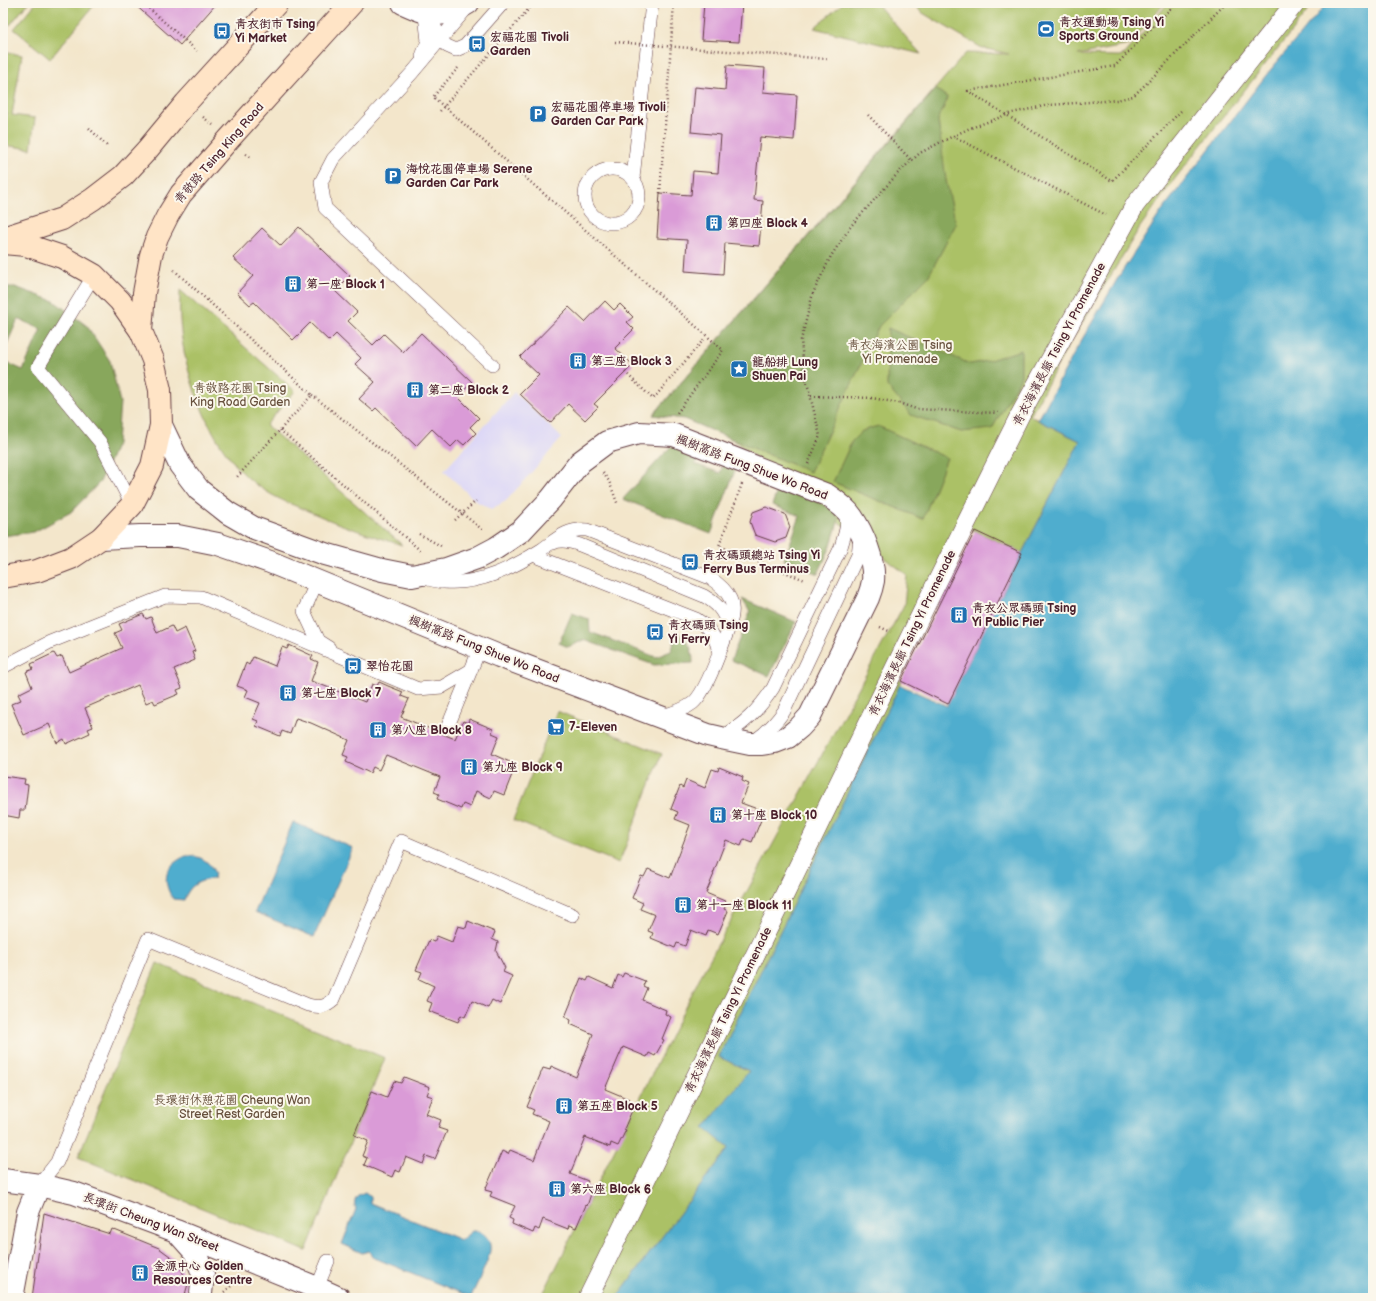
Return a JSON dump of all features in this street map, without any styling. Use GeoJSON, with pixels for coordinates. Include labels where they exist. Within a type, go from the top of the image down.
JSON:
{"type":"FeatureCollection","features":[{"type":"Feature","properties":{"kind":"main road"},"geometry":{"type":"LineString","coordinates":[[3,238],[62,219],[93,199],[123,176],[277,3]]}},
{"type":"Feature","properties":{"kind":"main road","name":"青敬路 Tsing King Road"},"geometry":{"type":"LineString","coordinates":[[141,331],[144,294],[150,255],[168,215],[178,199],[229,139],[352,3]]}},
{"type":"Feature","properties":{"kind":"main road"},"geometry":{"type":"LineString","coordinates":[[3,243],[26,245],[62,257],[94,276],[120,301],[141,331],[153,360],[160,390],[161,425],[152,466],[132,505],[101,538],[71,558],[38,571],[3,577]]}},
{"type":"Feature","properties":{"kind":"street"},"geometry":{"type":"LineString","coordinates":[[403,3],[425,13],[439,15],[458,10],[470,3]]}},
{"type":"Feature","properties":{"kind":"street","name":"青衣海濱長廊 Tsing Yi Promenade"},"geometry":{"type":"LineString","coordinates":[[588,1298],[911,634],[1020,415],[1124,224],[1135,205],[1295,3]]}},
{"type":"Feature","properties":{"kind":"street","name":"楓樹窩路 Fung Shue Wo Road"},"geometry":{"type":"LineString","coordinates":[[101,538],[178,536],[212,543],[270,562],[480,648],[708,735],[750,744],[776,742],[788,737],[810,716],[860,617],[868,598],[873,580],[872,562],[860,532],[851,516],[827,495],[674,436],[639,433],[607,442],[580,462],[551,499],[521,530],[496,548],[477,558],[446,569],[412,576],[382,570],[325,554],[254,528],[228,513],[199,490],[194,484],[180,465],[161,425]]}},
{"type":"Feature","properties":{"kind":"street","name":"長環街 Cheung Wan Street"},"geometry":{"type":"LineString","coordinates":[[3,1180],[39,1185],[74,1193],[219,1248],[339,1298]]}},
{"type":"Feature","properties":{"kind":"street"},"geometry":{"type":"LineString","coordinates":[[12,1298],[28,1212],[39,1185]]}},
{"type":"Feature","properties":{"kind":"street"},"geometry":{"type":"LineString","coordinates":[[176,1231],[195,1252],[203,1274],[200,1296]]}},
{"type":"Feature","properties":{"kind":"street"},"geometry":{"type":"LineString","coordinates":[[200,1296],[219,1248]]}},
{"type":"Feature","properties":{"kind":"lane"},"geometry":{"type":"LineString","coordinates":[[470,3],[417,67],[334,159],[321,182],[325,208],[492,365]]}},
{"type":"Feature","properties":{"kind":"lane"},"geometry":{"type":"LineString","coordinates":[[425,13],[440,39],[447,46],[456,50],[466,46],[503,3]]}},
{"type":"Feature","properties":{"kind":"lane"},"geometry":{"type":"LineString","coordinates":[[633,178],[617,169],[608,169],[599,172],[592,178],[587,186],[585,195],[586,204],[590,212],[597,219],[606,223],[614,224],[623,222],[630,217],[638,206],[640,194],[638,186],[633,178],[652,3]]}},
{"type":"Feature","properties":{"kind":"lane"},"geometry":{"type":"LineString","coordinates":[[417,67],[428,41],[425,13]]}},
{"type":"Feature","properties":{"kind":"lane"},"geometry":{"type":"LineString","coordinates":[[94,276],[38,367],[100,442],[132,505]]}},
{"type":"Feature","properties":{"kind":"lane"},"geometry":{"type":"LineString","coordinates":[[721,738],[747,720],[764,702],[773,688],[841,547],[846,531],[847,516],[839,504]]}},
{"type":"Feature","properties":{"kind":"lane"},"geometry":{"type":"LineString","coordinates":[[547,546],[559,536],[568,532],[577,529],[587,530],[710,578],[721,585],[731,598],[733,617],[703,691],[693,703],[677,712],[660,717]]}},
{"type":"Feature","properties":{"kind":"lane"},"geometry":{"type":"LineString","coordinates":[[412,576],[444,582],[470,582],[505,571],[557,541],[568,541],[704,596],[715,603],[724,612],[729,627]]}},
{"type":"Feature","properties":{"kind":"lane"},"geometry":{"type":"LineString","coordinates":[[533,555],[696,619],[705,625],[712,634],[717,643],[719,654]]}},
{"type":"Feature","properties":{"kind":"lane"},"geometry":{"type":"LineString","coordinates":[[317,581],[304,611],[318,641],[346,659]]}},
{"type":"Feature","properties":{"kind":"lane"},"geometry":{"type":"LineString","coordinates":[[3,667],[50,642],[165,596],[201,597],[418,689],[442,687],[471,670]]}},
{"type":"Feature","properties":{"kind":"lane"},"geometry":{"type":"LineString","coordinates":[[448,726],[480,648]]}},
{"type":"Feature","properties":{"kind":"lane"},"geometry":{"type":"LineString","coordinates":[[39,1185],[56,1162],[148,939],[308,1005],[318,1007],[327,1005],[334,999],[401,841],[574,916]]}},
{"type":"Feature","properties":{"kind":"lane"},"geometry":{"type":"LineString","coordinates":[[317,1288],[328,1261]]}},
{"type":"Feature","properties":{"kind":"path"},"geometry":{"type":"LineString","coordinates":[[143,3],[198,52]]}},
{"type":"Feature","properties":{"kind":"path"},"geometry":{"type":"LineString","coordinates":[[440,111],[534,3]]}},
{"type":"Feature","properties":{"kind":"path"},"geometry":{"type":"LineString","coordinates":[[660,193],[674,3]]}},
{"type":"Feature","properties":{"kind":"path"},"geometry":{"type":"LineString","coordinates":[[1112,181],[968,91],[1115,66],[1176,3]]}},
{"type":"Feature","properties":{"kind":"path"},"geometry":{"type":"LineString","coordinates":[[806,468],[820,436],[804,370],[801,340],[813,293],[831,256],[852,226],[899,172],[920,154],[953,136],[1007,115],[1049,105],[1117,100],[1133,96],[1226,3]]}},
{"type":"Feature","properties":{"kind":"path"},"geometry":{"type":"LineString","coordinates":[[615,42],[827,59]]}},
{"type":"Feature","properties":{"kind":"path"},"geometry":{"type":"LineString","coordinates":[[458,67],[433,97],[723,350],[675,416]]}},
{"type":"Feature","properties":{"kind":"path"},"geometry":{"type":"LineString","coordinates":[[868,115],[912,161]]}},
{"type":"Feature","properties":{"kind":"path"},"geometry":{"type":"LineString","coordinates":[[89,128],[108,147]]}},
{"type":"Feature","properties":{"kind":"path"},"geometry":{"type":"LineString","coordinates":[[953,136],[1124,224]]}},
{"type":"Feature","properties":{"kind":"path"},"geometry":{"type":"LineString","coordinates":[[174,270],[312,395],[486,532]]}},
{"type":"Feature","properties":{"kind":"path"},"geometry":{"type":"LineString","coordinates":[[625,372],[653,399],[705,338]]}},
{"type":"Feature","properties":{"kind":"path"},"geometry":{"type":"LineString","coordinates":[[238,477],[312,395]]}},
{"type":"Feature","properties":{"kind":"path"},"geometry":{"type":"LineString","coordinates":[[810,396],[872,398],[899,403],[916,409],[1020,415]]}},
{"type":"Feature","properties":{"kind":"path"},"geometry":{"type":"LineString","coordinates":[[280,430],[423,553]]}},
{"type":"Feature","properties":{"kind":"path"},"geometry":{"type":"LineString","coordinates":[[749,465],[719,546],[806,581]]}},
{"type":"Feature","properties":{"kind":"path"},"geometry":{"type":"LineString","coordinates":[[601,470],[609,481],[618,505]]}},
{"type":"Feature","properties":{"kind":"path"},"geometry":{"type":"LineString","coordinates":[[455,520],[476,501]]}},
{"type":"Feature","properties":{"kind":"path"},"geometry":{"type":"LineString","coordinates":[[419,534],[445,548]]}},
{"type":"Feature","properties":{"kind":"shaded area"},"geometry":{"type":"Polygon","coordinates":[[[514,392],[562,438],[506,501],[491,509],[476,501],[444,471],[514,392]]]}},
{"type":"Feature","properties":{"kind":"green space"},"geometry":{"type":"Polygon","coordinates":[[[3,3],[28,3],[10,25],[3,19],[3,3]]]}},
{"type":"Feature","properties":{"kind":"green space"},"geometry":{"type":"Polygon","coordinates":[[[36,3],[96,3],[50,59],[14,29],[36,3]]]}},
{"type":"Feature","properties":{"kind":"green space"},"geometry":{"type":"Polygon","coordinates":[[[843,3],[876,3],[921,54],[814,28],[843,3]]]}},
{"type":"Feature","properties":{"kind":"green space","name":"青衣海濱公園 Tsing Yi Promenade"},"geometry":{"type":"Polygon","coordinates":[[[913,3],[1165,3],[1129,45],[1078,55],[1119,56],[1125,54],[1168,3],[1314,3],[1174,180],[1140,227],[1067,348],[1030,416],[1080,441],[1022,553],[969,528],[895,678],[902,681],[719,1057],[749,1071],[705,1128],[729,1148],[616,1298],[541,1298],[699,979],[904,605],[907,575],[732,439],[687,419],[653,415],[966,53],[1009,54],[982,48],[921,12],[913,3]]]}},
{"type":"Feature","properties":{"kind":"green space"},"geometry":{"type":"Polygon","coordinates":[[[3,52],[22,55],[12,115],[35,118],[31,149],[3,145],[3,52]]]}},
{"type":"Feature","properties":{"kind":"green space"},"geometry":{"type":"Polygon","coordinates":[[[936,89],[948,98],[938,120],[946,180],[956,224],[928,277],[879,326],[810,472],[684,419],[653,415],[936,89]]]}},
{"type":"Feature","properties":{"kind":"green space"},"geometry":{"type":"Polygon","coordinates":[[[3,287],[15,287],[54,301],[87,326],[110,361],[120,402],[117,444],[100,482],[71,512],[34,532],[3,536],[3,361],[23,370],[41,329],[18,319],[3,353],[3,287]]]}},
{"type":"Feature","properties":{"kind":"green space","name":"青敬路花園 Tsing King Road Garden"},"geometry":{"type":"Polygon","coordinates":[[[180,290],[295,391],[266,425],[402,545],[346,526],[276,497],[246,476],[230,458],[216,438],[204,415],[187,366],[182,342],[180,290]]]}},
{"type":"Feature","properties":{"kind":"green space"},"geometry":{"type":"Polygon","coordinates":[[[888,328],[970,364],[987,361],[1021,350],[1021,377],[992,429],[961,432],[911,415],[887,386],[888,328]]]}},
{"type":"Feature","properties":{"kind":"green space"},"geometry":{"type":"Polygon","coordinates":[[[878,426],[947,458],[923,519],[833,482],[852,441],[862,431],[878,426]]]}},
{"type":"Feature","properties":{"kind":"green space"},"geometry":{"type":"Polygon","coordinates":[[[673,444],[699,454],[695,464],[720,473],[724,463],[736,468],[711,534],[623,499],[673,444]]]}},
{"type":"Feature","properties":{"kind":"green space"},"geometry":{"type":"Polygon","coordinates":[[[779,485],[833,509],[839,519],[830,548],[818,574],[784,560],[800,516],[772,505],[779,485]]]}},
{"type":"Feature","properties":{"kind":"green space"},"geometry":{"type":"Polygon","coordinates":[[[742,599],[796,622],[769,676],[731,660],[750,612],[742,599]]]}},
{"type":"Feature","properties":{"kind":"green space"},"geometry":{"type":"Polygon","coordinates":[[[572,613],[589,619],[590,632],[656,657],[671,651],[678,633],[690,646],[693,663],[654,665],[584,640],[568,647],[559,643],[572,613]]]}},
{"type":"Feature","properties":{"kind":"green space"},"geometry":{"type":"Polygon","coordinates":[[[557,711],[662,754],[619,863],[513,820],[557,711]]]}},
{"type":"Feature","properties":{"kind":"green space","name":"長環街休憩花園 Cheung Wan Street Rest Garden"},"geometry":{"type":"Polygon","coordinates":[[[157,963],[385,1058],[306,1251],[78,1157],[157,963]]]}},
{"type":"Feature","properties":{"kind":"water"},"geometry":{"type":"Polygon","coordinates":[[[1327,3],[1373,3],[1373,1298],[616,1298],[729,1148],[704,1128],[749,1071],[719,1057],[900,685],[947,706],[1022,553],[1080,441],[1038,420],[1077,348],[1119,276],[1163,209],[1267,74],[1327,3]]]}},
{"type":"Feature","properties":{"kind":"water"},"geometry":{"type":"Polygon","coordinates":[[[293,822],[353,848],[314,937],[255,912],[293,822]]]}},
{"type":"Feature","properties":{"kind":"water"},"geometry":{"type":"Polygon","coordinates":[[[186,856],[204,860],[213,869],[215,874],[213,879],[199,882],[191,887],[184,900],[173,899],[167,886],[167,874],[173,864],[186,856]]]}},
{"type":"Feature","properties":{"kind":"water"},"geometry":{"type":"Polygon","coordinates":[[[365,1193],[370,1197],[370,1203],[461,1240],[472,1231],[480,1232],[486,1236],[490,1243],[489,1256],[471,1297],[372,1257],[369,1251],[362,1253],[342,1244],[356,1209],[356,1199],[358,1196],[365,1193]]]}},
{"type":"Feature","properties":{"kind":"building"},"geometry":{"type":"Polygon","coordinates":[[[133,3],[217,3],[180,45],[133,3]]]}},
{"type":"Feature","properties":{"kind":"building"},"geometry":{"type":"Polygon","coordinates":[[[704,3],[742,3],[739,42],[701,40],[704,3]]]}},
{"type":"Feature","properties":{"kind":"building"},"geometry":{"type":"Polygon","coordinates":[[[727,65],[765,68],[763,92],[797,95],[794,140],[760,137],[754,200],[763,201],[759,246],[725,243],[723,274],[685,271],[687,240],[657,238],[660,193],[691,195],[693,171],[718,173],[721,135],[691,132],[695,87],[725,90],[727,65]]]}},
{"type":"Feature","properties":{"kind":"building"},"geometry":{"type":"Polygon","coordinates":[[[299,227],[350,276],[335,291],[357,312],[348,321],[373,345],[384,334],[403,352],[421,333],[472,382],[458,397],[479,418],[470,427],[476,433],[464,445],[458,440],[451,447],[432,429],[416,446],[376,408],[373,411],[359,399],[375,382],[355,364],[361,358],[336,334],[329,341],[310,323],[293,340],[254,302],[250,305],[237,293],[253,276],[233,258],[262,228],[281,246],[299,227]]]}},
{"type":"Feature","properties":{"kind":"building","name":"第三座 Block 3"},"geometry":{"type":"Polygon","coordinates":[[[605,301],[614,310],[620,304],[633,317],[627,322],[634,329],[615,348],[633,365],[594,404],[598,407],[585,420],[568,404],[550,423],[520,394],[539,375],[520,357],[569,307],[585,322],[605,301]]]}},
{"type":"Feature","properties":{"kind":"building"},"geometry":{"type":"Polygon","coordinates":[[[766,507],[785,514],[790,527],[786,538],[775,542],[755,535],[750,522],[753,512],[766,507]]]}},
{"type":"Feature","properties":{"kind":"building","name":"青衣公眾碼頭 Tsing Yi Public Pier"},"geometry":{"type":"Polygon","coordinates":[[[975,531],[1022,553],[948,704],[901,681],[975,531]]]}},
{"type":"Feature","properties":{"kind":"building"},"geometry":{"type":"Polygon","coordinates":[[[143,614],[146,619],[151,617],[157,633],[172,626],[175,633],[185,628],[195,651],[192,652],[195,660],[174,669],[182,688],[177,690],[179,694],[155,704],[153,700],[146,703],[138,685],[85,708],[93,727],[88,729],[90,733],[66,744],[64,739],[57,743],[49,724],[24,735],[11,704],[21,700],[18,694],[32,687],[26,672],[33,669],[31,664],[54,653],[57,658],[62,656],[69,672],[122,648],[115,633],[122,630],[119,624],[143,614]]]}},
{"type":"Feature","properties":{"kind":"building"},"geometry":{"type":"Polygon","coordinates":[[[289,645],[313,656],[311,659],[318,662],[311,681],[365,702],[372,684],[377,686],[379,682],[403,692],[401,696],[409,699],[401,717],[455,739],[463,721],[468,723],[469,719],[493,729],[492,733],[499,736],[492,754],[512,763],[509,771],[513,772],[504,795],[494,791],[491,798],[476,791],[470,807],[463,804],[461,809],[437,799],[439,794],[434,792],[440,777],[386,755],[379,770],[373,767],[370,773],[346,762],[348,757],[343,755],[349,740],[311,723],[296,718],[290,734],[282,731],[280,736],[256,726],[258,721],[253,719],[260,703],[245,697],[248,690],[237,686],[246,663],[249,665],[253,657],[275,666],[282,647],[287,649],[289,645]]]}},
{"type":"Feature","properties":{"kind":"building"},"geometry":{"type":"Polygon","coordinates":[[[719,767],[743,777],[742,781],[749,784],[741,803],[760,810],[757,818],[761,820],[752,842],[744,839],[741,846],[726,840],[713,874],[706,893],[727,902],[724,909],[728,911],[718,934],[708,930],[706,936],[691,930],[685,946],[677,943],[675,948],[651,938],[653,933],[648,931],[655,915],[640,909],[643,903],[632,898],[641,876],[644,877],[648,869],[670,878],[690,825],[675,819],[678,812],[671,809],[680,786],[683,788],[686,780],[705,788],[712,769],[718,771],[719,767]]]}},
{"type":"Feature","properties":{"kind":"building"},"geometry":{"type":"Polygon","coordinates":[[[3,776],[25,779],[24,784],[28,785],[25,810],[20,810],[19,818],[3,815],[3,776]]]}},
{"type":"Feature","properties":{"kind":"building"},"geometry":{"type":"Polygon","coordinates":[[[468,921],[495,932],[492,939],[498,942],[496,951],[505,968],[503,972],[512,976],[500,1004],[492,1000],[488,1008],[472,1001],[465,1017],[461,1015],[458,1022],[429,1011],[432,1003],[427,1001],[434,986],[419,979],[422,972],[416,970],[429,940],[434,942],[437,936],[452,942],[458,926],[466,928],[468,921]]]}},
{"type":"Feature","properties":{"kind":"building"},"geometry":{"type":"Polygon","coordinates":[[[624,973],[645,981],[643,986],[647,988],[642,1000],[666,1010],[665,1014],[671,1017],[662,1039],[664,1040],[655,1056],[649,1053],[647,1057],[623,1047],[605,1089],[629,1099],[627,1103],[634,1106],[624,1129],[626,1130],[618,1146],[611,1143],[610,1147],[585,1137],[570,1174],[588,1181],[586,1186],[593,1188],[587,1206],[586,1205],[576,1228],[569,1225],[568,1229],[543,1219],[539,1230],[535,1228],[533,1233],[512,1224],[513,1220],[509,1218],[515,1206],[490,1196],[492,1192],[485,1190],[502,1151],[508,1154],[510,1150],[534,1160],[549,1121],[532,1114],[534,1110],[527,1107],[543,1068],[550,1070],[551,1066],[576,1077],[593,1034],[570,1024],[571,1020],[565,1017],[581,978],[587,981],[589,977],[613,988],[618,975],[622,977],[624,973]]]}},
{"type":"Feature","properties":{"kind":"building"},"geometry":{"type":"Polygon","coordinates":[[[404,1077],[430,1087],[427,1095],[433,1097],[426,1114],[441,1120],[438,1128],[447,1131],[435,1159],[426,1156],[423,1164],[406,1157],[400,1172],[395,1170],[392,1177],[364,1165],[367,1158],[362,1156],[368,1141],[354,1135],[372,1091],[387,1097],[394,1081],[401,1083],[404,1077]]]}},
{"type":"Feature","properties":{"kind":"building"},"geometry":{"type":"Polygon","coordinates":[[[44,1213],[110,1234],[112,1229],[159,1248],[178,1262],[188,1284],[184,1298],[32,1298],[44,1213]]]}},
{"type":"Feature","properties":{"kind":"place","name":"青衣運動場 Tsing Yi Sports Ground"},"geometry":{"type":"Point","coordinates":[1046,29]}},
{"type":"Feature","properties":{"kind":"place","name":"青衣街市 Tsing Yi Market"},"geometry":{"type":"Point","coordinates":[222,31]}},
{"type":"Feature","properties":{"kind":"place","name":"宏福花園 Tivoli Garden"},"geometry":{"type":"Point","coordinates":[477,44]}},
{"type":"Feature","properties":{"kind":"place","name":"宏福花園停車場 Tivoli Garden Car Park"},"geometry":{"type":"Point","coordinates":[538,114]}},
{"type":"Feature","properties":{"kind":"place","name":"海悅花園停車場 Serene Garden Car Park"},"geometry":{"type":"Point","coordinates":[393,176]}},
{"type":"Feature","properties":{"kind":"place","name":"第四座 Block 4"},"geometry":{"type":"Point","coordinates":[714,223]}},
{"type":"Feature","properties":{"kind":"place","name":"第一座 Block 1"},"geometry":{"type":"Point","coordinates":[293,284]}},
{"type":"Feature","properties":{"kind":"place","name":"第三座 Block 3"},"geometry":{"type":"Point","coordinates":[578,361]}},
{"type":"Feature","properties":{"kind":"place","name":"龍船排 Lung Shuen Pai"},"geometry":{"type":"Point","coordinates":[739,369]}},
{"type":"Feature","properties":{"kind":"place","name":"第二座 Block 2"},"geometry":{"type":"Point","coordinates":[415,390]}},
{"type":"Feature","properties":{"kind":"place","name":"青衣碼頭總站 Tsing Yi Ferry Bus Terminus"},"geometry":{"type":"Point","coordinates":[690,562]}},
{"type":"Feature","properties":{"kind":"place","name":"青衣公眾碼頭 Tsing Yi Public Pier"},"geometry":{"type":"Point","coordinates":[959,615]}},
{"type":"Feature","properties":{"kind":"place","name":"青衣碼頭 Tsing Yi Ferry"},"geometry":{"type":"Point","coordinates":[655,632]}},
{"type":"Feature","properties":{"kind":"place","name":"翠怡花園"},"geometry":{"type":"Point","coordinates":[353,666]}},
{"type":"Feature","properties":{"kind":"place","name":"第七座 Block 7"},"geometry":{"type":"Point","coordinates":[288,693]}},
{"type":"Feature","properties":{"kind":"place","name":"7-Eleven"},"geometry":{"type":"Point","coordinates":[556,727]}},
{"type":"Feature","properties":{"kind":"place","name":"第八座 Block 8"},"geometry":{"type":"Point","coordinates":[378,730]}},
{"type":"Feature","properties":{"kind":"place","name":"第九座 Block 9"},"geometry":{"type":"Point","coordinates":[469,767]}},
{"type":"Feature","properties":{"kind":"place","name":"第十座 Block 10"},"geometry":{"type":"Point","coordinates":[718,815]}},
{"type":"Feature","properties":{"kind":"place","name":"第十一座 Block 11"},"geometry":{"type":"Point","coordinates":[683,905]}},
{"type":"Feature","properties":{"kind":"place","name":"第五座 Block 5"},"geometry":{"type":"Point","coordinates":[564,1106]}},
{"type":"Feature","properties":{"kind":"place","name":"第六座 Block 6"},"geometry":{"type":"Point","coordinates":[557,1189]}},
{"type":"Feature","properties":{"kind":"place","name":"金源中心 Golden Resources Centre"},"geometry":{"type":"Point","coordinates":[140,1273]}}]}
